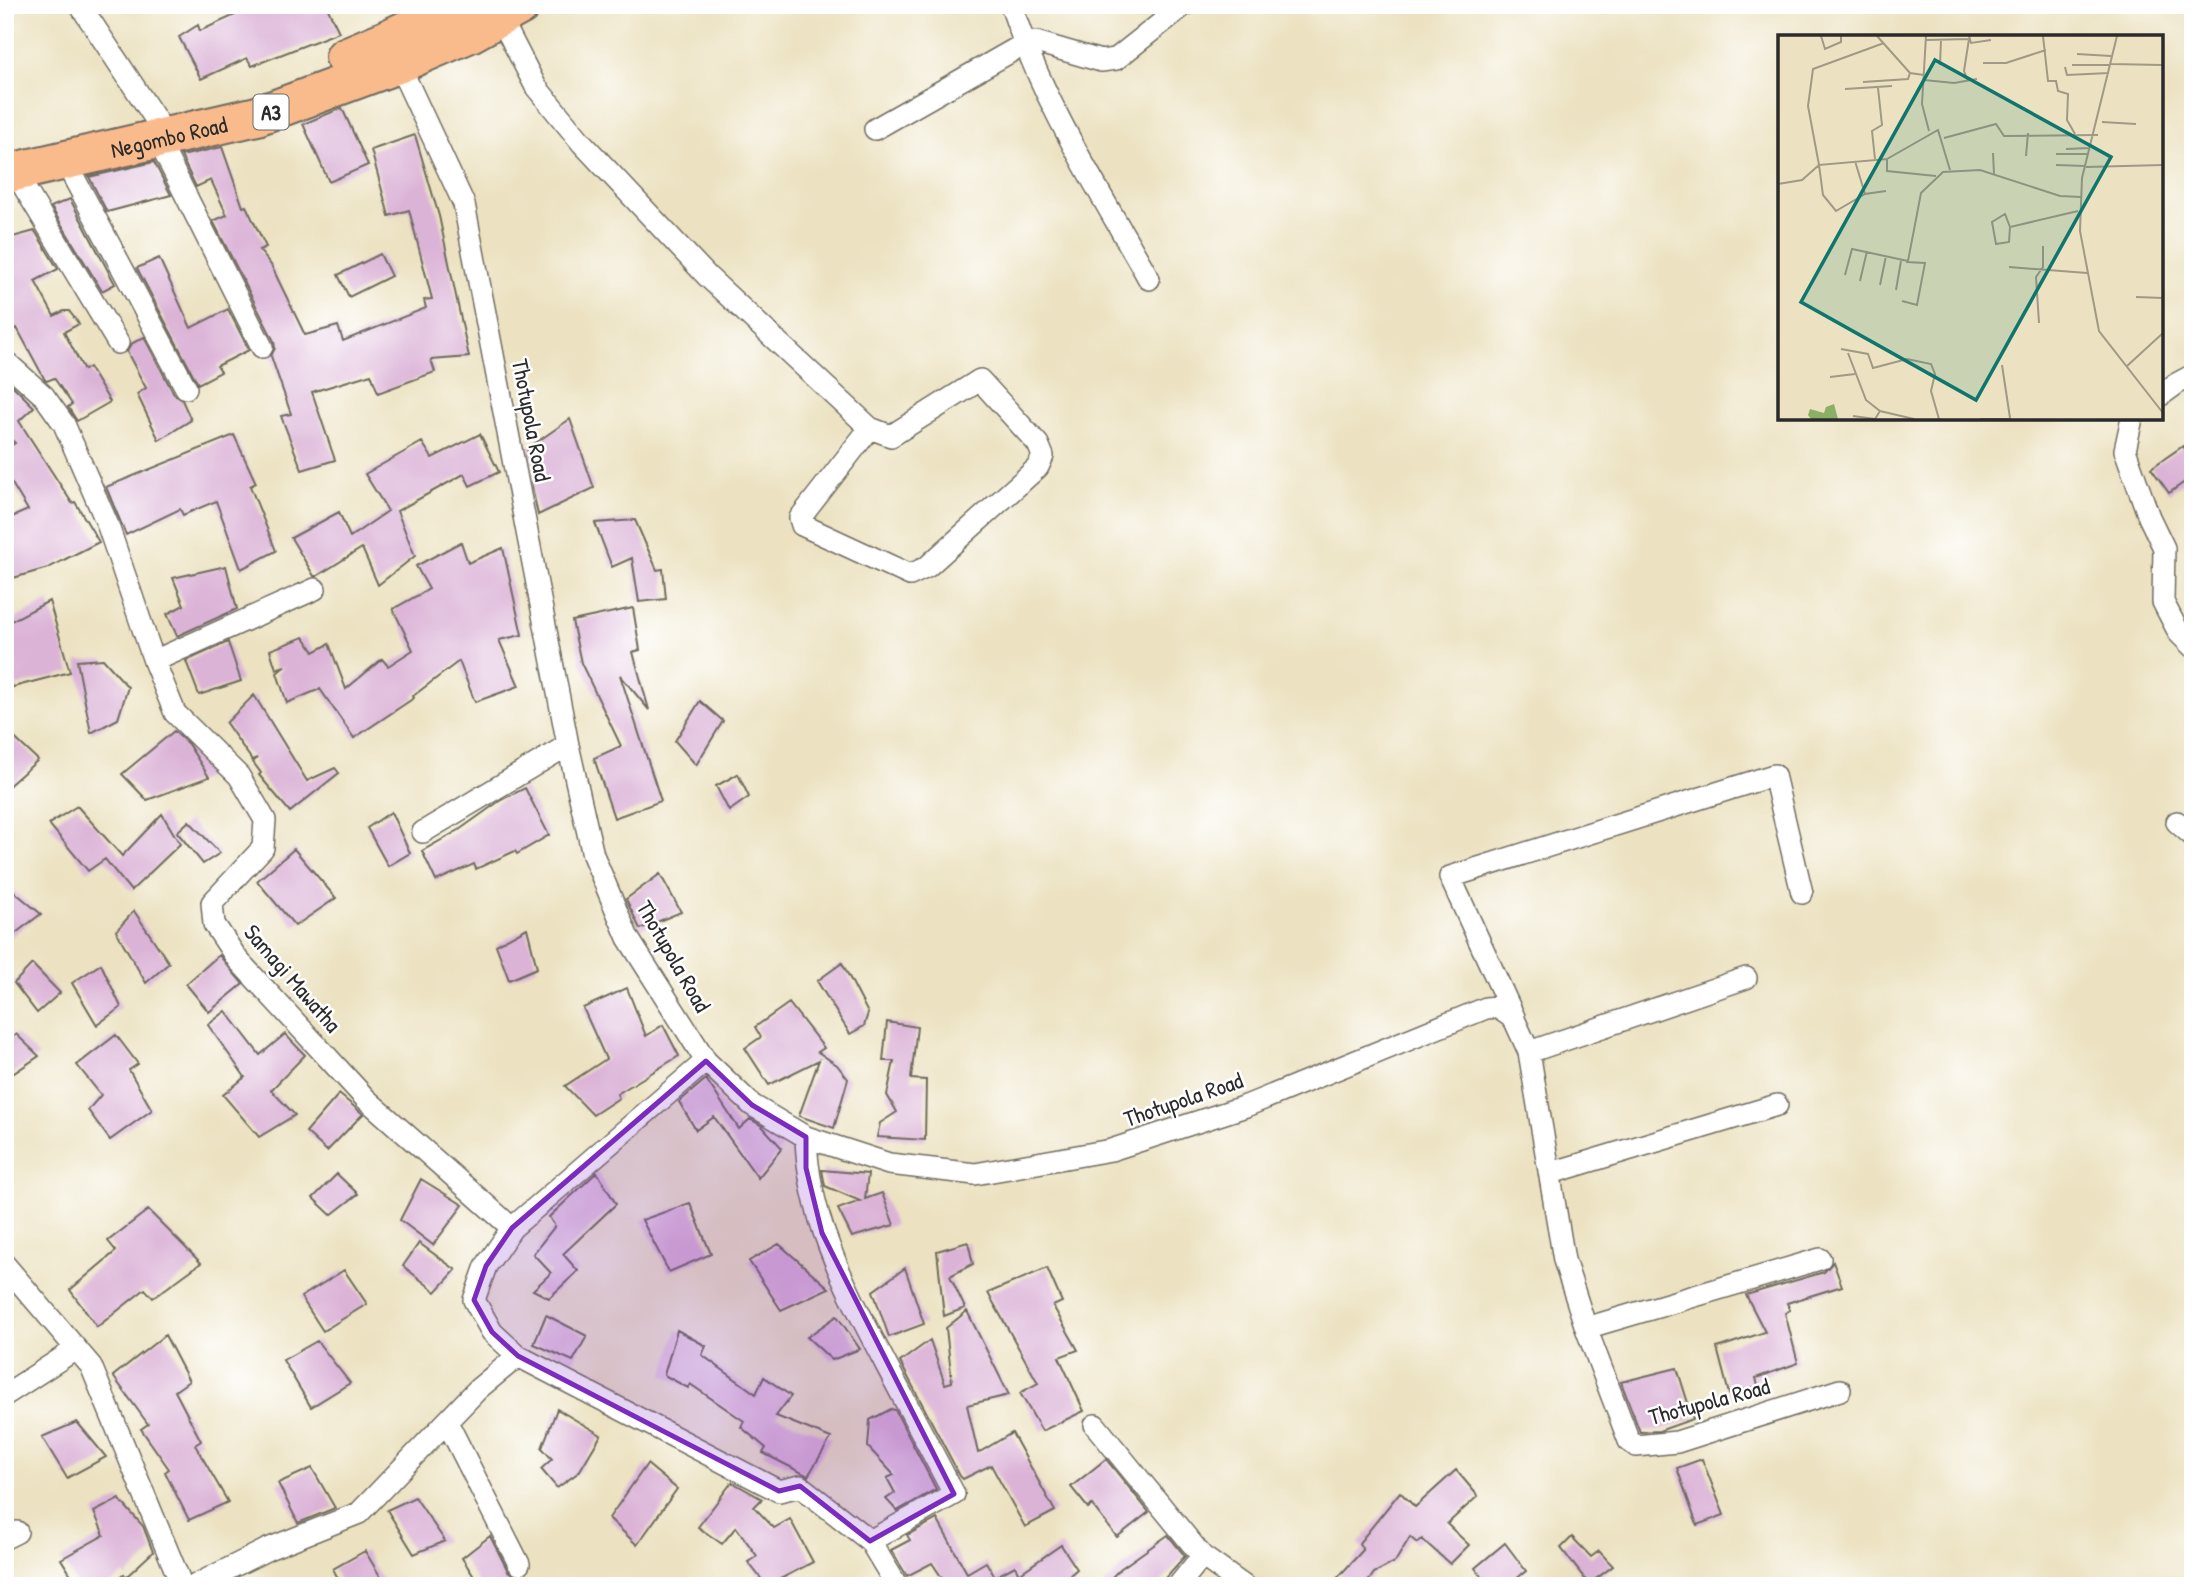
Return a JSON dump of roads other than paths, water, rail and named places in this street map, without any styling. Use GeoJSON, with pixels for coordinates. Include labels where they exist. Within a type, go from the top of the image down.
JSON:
{"type":"FeatureCollection","features":[{"type":"Feature","properties":{"kind":"highway","name":"Negombo Road"},"geometry":{"type":"LineString","coordinates":[[393,52],[459,5]]}},
{"type":"Feature","properties":{"kind":"highway","name":"Negombo Road"},"geometry":{"type":"LineString","coordinates":[[8,165],[65,161],[159,131],[247,92],[316,69],[470,33],[510,11]]}},
{"type":"Feature","properties":{"kind":"highway","name":"Negombo Road"},"geometry":{"type":"LineString","coordinates":[[8,165],[159,131]]}},
{"type":"Feature","properties":{"kind":"street"},"geometry":{"type":"LineString","coordinates":[[80,5],[159,131],[262,347]]}},
{"type":"Feature","properties":{"kind":"street"},"geometry":{"type":"LineString","coordinates":[[1011,5],[1024,44],[1057,115],[1149,279]]}},
{"type":"Feature","properties":{"kind":"street"},"geometry":{"type":"LineString","coordinates":[[875,129],[1024,44],[1036,42],[1101,61],[1116,59],[1184,5]]}},
{"type":"Feature","properties":{"kind":"street"},"geometry":{"type":"LineString","coordinates":[[510,11],[536,87],[582,143],[707,276],[870,428],[891,436],[980,380],[1038,444],[1043,456],[1038,467],[928,567],[909,575],[802,525],[800,518],[870,428]]}},
{"type":"Feature","properties":{"kind":"street","name":"Thotupola Road"},"geometry":{"type":"LineString","coordinates":[[393,52],[464,204],[568,745],[593,855],[628,938],[706,1061],[752,1105],[806,1137],[889,1164],[975,1174],[1111,1150],[1246,1106],[1486,1008],[1497,1007],[1514,1019]]}},
{"type":"Feature","properties":{"kind":"street"},"geometry":{"type":"LineString","coordinates":[[65,161],[186,388]]}},
{"type":"Feature","properties":{"kind":"street"},"geometry":{"type":"LineString","coordinates":[[8,165],[118,343]]}},
{"type":"Feature","properties":{"kind":"street","name":"Samagi Mawatha"},"geometry":{"type":"LineString","coordinates":[[5,361],[44,396],[64,424],[107,523],[154,661],[175,713],[239,776],[265,820],[263,848],[212,903],[214,923],[238,960],[366,1099],[512,1228]]}},
{"type":"Feature","properties":{"kind":"street"},"geometry":{"type":"LineString","coordinates":[[2163,394],[2193,375]]}},
{"type":"Feature","properties":{"kind":"street"},"geometry":{"type":"LineString","coordinates":[[2132,420],[2125,450],[2149,517],[2164,548],[2163,601],[2179,633],[2193,647]]}},
{"type":"Feature","properties":{"kind":"street"},"geometry":{"type":"LineString","coordinates":[[154,661],[316,589]]}},
{"type":"Feature","properties":{"kind":"street"},"geometry":{"type":"LineString","coordinates":[[423,832],[568,745]]}},
{"type":"Feature","properties":{"kind":"street","name":"Thotupola Road"},"geometry":{"type":"LineString","coordinates":[[1802,892],[1774,775],[1450,877],[1529,1052],[1564,1260],[1586,1328],[1629,1441],[1636,1446],[1677,1442],[1840,1390]]}},
{"type":"Feature","properties":{"kind":"street"},"geometry":{"type":"LineString","coordinates":[[1529,1052],[1746,978]]}},
{"type":"Feature","properties":{"kind":"street"},"geometry":{"type":"LineString","coordinates":[[706,1061],[512,1228],[486,1266],[474,1300],[492,1332],[518,1356],[779,1491],[800,1486],[870,1541],[897,1586]]}},
{"type":"Feature","properties":{"kind":"street"},"geometry":{"type":"LineString","coordinates":[[1551,1173],[1777,1105]]}},
{"type":"Feature","properties":{"kind":"street"},"geometry":{"type":"LineString","coordinates":[[806,1137],[806,1168],[822,1233],[850,1296],[954,1494],[870,1541]]}},
{"type":"Feature","properties":{"kind":"street"},"geometry":{"type":"LineString","coordinates":[[1586,1328],[1820,1259]]}},
{"type":"Feature","properties":{"kind":"street"},"geometry":{"type":"LineString","coordinates":[[9,1280],[91,1366],[182,1586]]}},
{"type":"Feature","properties":{"kind":"street"},"geometry":{"type":"LineString","coordinates":[[5,1395],[76,1349]]}},
{"type":"Feature","properties":{"kind":"street"},"geometry":{"type":"LineString","coordinates":[[194,1586],[268,1549],[359,1513],[478,1389],[518,1356]]}},
{"type":"Feature","properties":{"kind":"street"},"geometry":{"type":"LineString","coordinates":[[447,1422],[519,1564]]}},
{"type":"Feature","properties":{"kind":"street"},"geometry":{"type":"LineString","coordinates":[[1095,1425],[1202,1556],[1244,1586]]}},
{"type":"Feature","properties":{"kind":"street"},"geometry":{"type":"LineString","coordinates":[[1178,1586],[1202,1556]]}}]}
